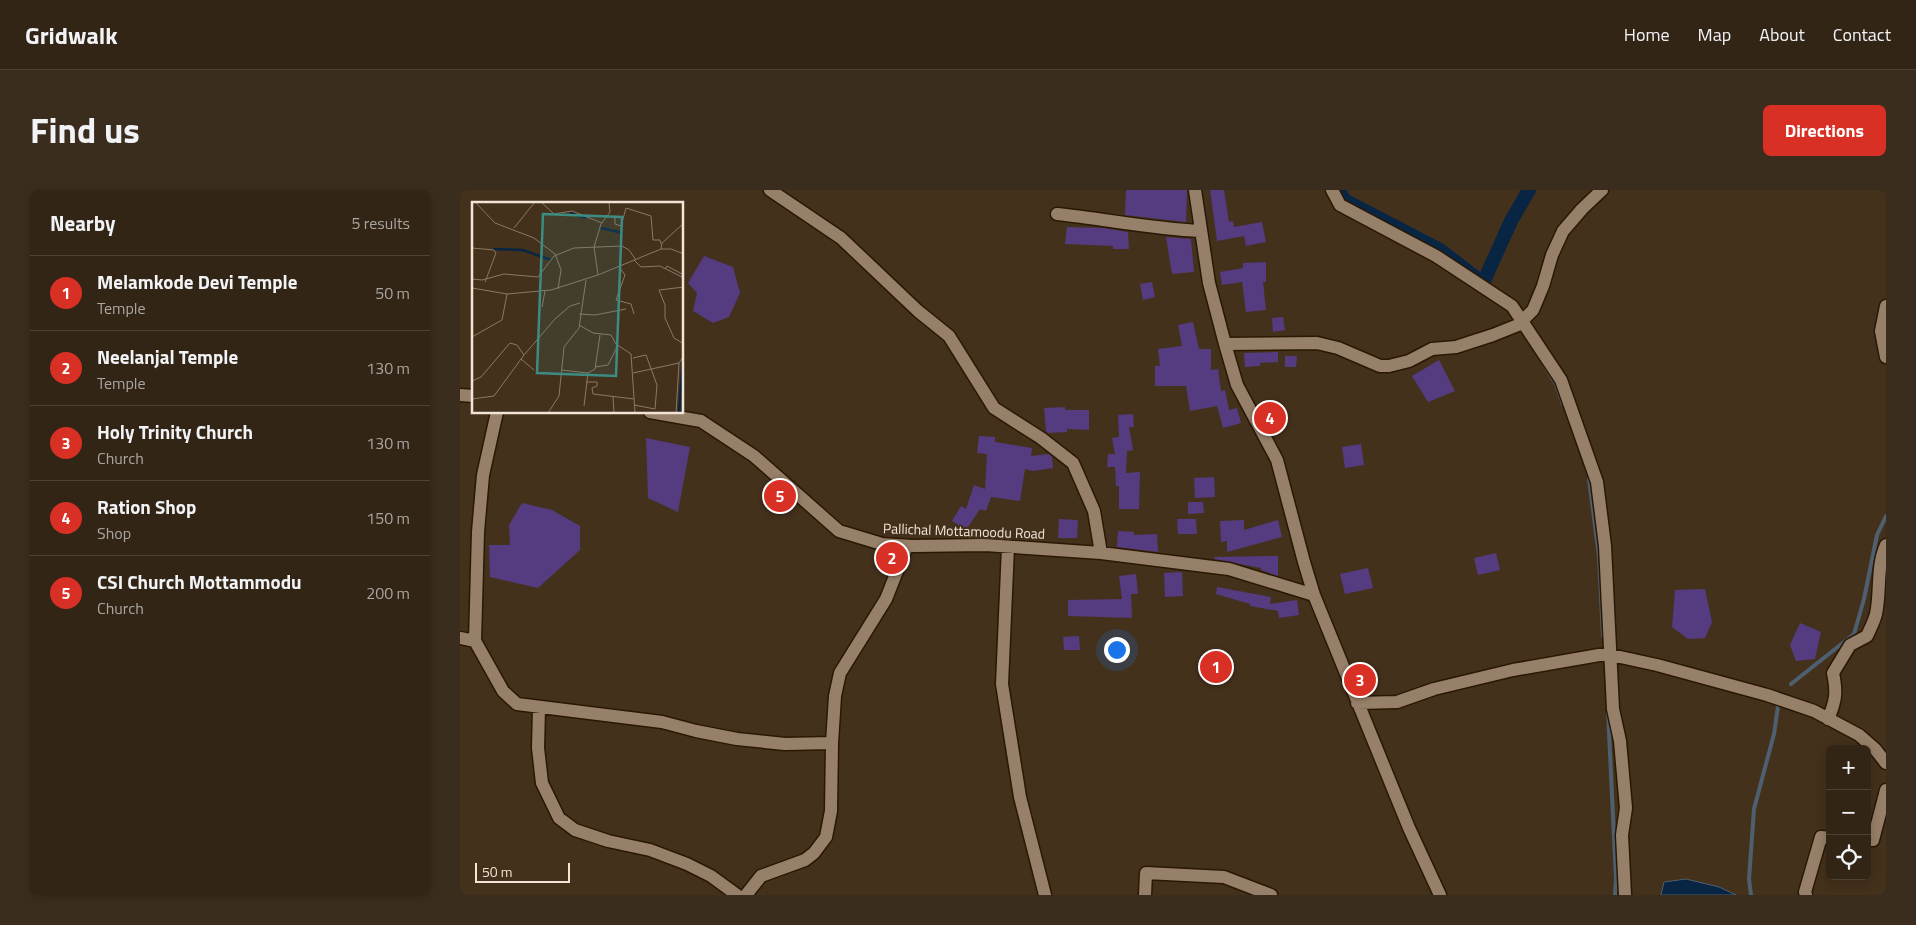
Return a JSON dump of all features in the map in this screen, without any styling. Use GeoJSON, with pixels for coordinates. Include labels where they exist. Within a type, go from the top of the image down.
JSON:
{"type":"FeatureCollection","features":[{"type":"Feature","properties":{"kind":"street"},"geometry":{"type":"LineString","coordinates":[[770,190],[841,238],[918,311],[949,336],[994,408],[1041,438],[1073,463],[1094,511],[1101,553]]}},
{"type":"Feature","properties":{"kind":"street"},"geometry":{"type":"LineString","coordinates":[[1195,190],[1209,283],[1237,385],[1277,460],[1314,595],[1437,894]]}},
{"type":"Feature","properties":{"kind":"street"},"geometry":{"type":"LineString","coordinates":[[1332,190],[1340,205],[1436,256],[1512,306],[1561,380],[1596,482],[1605,546],[1605,579],[1613,709],[1620,741],[1626,808],[1622,835],[1625,895]]}},
{"type":"Feature","properties":{"kind":"street"},"geometry":{"type":"LineString","coordinates":[[1225,344],[1317,343],[1338,348],[1380,366],[1389,366],[1409,361],[1432,349],[1456,347],[1518,325],[1532,310],[1563,231],[1602,190]]}},
{"type":"Feature","properties":{"kind":"street"},"geometry":{"type":"LineString","coordinates":[[1057,214],[1097,218],[1148,227],[1200,231]]}},
{"type":"Feature","properties":{"kind":"street"},"geometry":{"type":"LineString","coordinates":[[1886,306],[1881,331],[1886,358]]}},
{"type":"Feature","properties":{"kind":"street"},"geometry":{"type":"LineString","coordinates":[[497,414],[483,475],[478,532],[476,641],[503,691],[517,704],[538,708],[662,722],[696,732],[737,739],[785,744],[832,743]]}},
{"type":"Feature","properties":{"kind":"street","name":"Pallichal Mottamoodu Road"},"geometry":{"type":"LineString","coordinates":[[661,414],[701,421],[754,456],[839,530],[882,544],[907,546],[985,545],[1101,553],[1229,569],[1314,595]]}},
{"type":"Feature","properties":{"kind":"street"},"geometry":{"type":"LineString","coordinates":[[1828,719],[1835,702],[1836,687],[1833,673],[1850,645],[1867,636],[1876,614],[1879,572],[1882,554],[1886,545]]}},
{"type":"Feature","properties":{"kind":"street"},"geometry":{"type":"LineString","coordinates":[[746,895],[761,876],[805,860],[814,853],[826,837],[832,811],[832,743],[835,696],[840,673],[886,599],[907,546]]}},
{"type":"Feature","properties":{"kind":"street"},"geometry":{"type":"LineString","coordinates":[[1008,547],[1002,684],[1020,797],[1045,895]]}},
{"type":"Feature","properties":{"kind":"street"},"geometry":{"type":"LineString","coordinates":[[460,638],[476,641]]}},
{"type":"Feature","properties":{"kind":"street"},"geometry":{"type":"LineString","coordinates":[[1357,703],[1397,702],[1434,690],[1513,670],[1611,654],[1767,695],[1814,711],[1859,735],[1875,749],[1886,763]]}},
{"type":"Feature","properties":{"kind":"street"},"geometry":{"type":"LineString","coordinates":[[538,708],[538,748],[542,783],[559,818],[575,830],[608,841],[650,850],[687,864],[712,876],[737,895]]}},
{"type":"Feature","properties":{"kind":"street"},"geometry":{"type":"LineString","coordinates":[[1871,840],[1873,840],[1886,790]]}},
{"type":"Feature","properties":{"kind":"street"},"geometry":{"type":"LineString","coordinates":[[1806,895],[1804,892],[1821,837],[1826,838]]}},
{"type":"Feature","properties":{"kind":"street"},"geometry":{"type":"LineString","coordinates":[[1145,895],[1146,873],[1224,877],[1271,895]]}},
{"type":"Feature","properties":{"kind":"water"},"geometry":{"type":"Polygon","coordinates":[[[1686,879],[1719,887],[1736,895],[1661,895],[1664,882],[1686,879]]]}},
{"type":"Feature","properties":{"kind":"building"},"geometry":{"type":"Polygon","coordinates":[[[1126,190],[1187,190],[1186,222],[1125,215],[1126,190]]]}},
{"type":"Feature","properties":{"kind":"building"},"geometry":{"type":"Polygon","coordinates":[[[1210,190],[1224,190],[1229,222],[1233,221],[1234,227],[1262,222],[1266,242],[1246,246],[1244,236],[1217,241],[1210,190]]]}},
{"type":"Feature","properties":{"kind":"building"},"geometry":{"type":"Polygon","coordinates":[[[1067,227],[1103,228],[1128,232],[1129,249],[1113,249],[1113,246],[1065,244],[1067,227]]]}},
{"type":"Feature","properties":{"kind":"building"},"geometry":{"type":"Polygon","coordinates":[[[1166,237],[1191,239],[1194,272],[1172,274],[1166,237]]]}},
{"type":"Feature","properties":{"kind":"building"},"geometry":{"type":"Polygon","coordinates":[[[704,256],[733,267],[740,293],[729,317],[713,323],[693,311],[697,293],[688,283],[704,256]]]}},
{"type":"Feature","properties":{"kind":"building"},"geometry":{"type":"Polygon","coordinates":[[[1266,262],[1266,282],[1263,282],[1266,310],[1246,312],[1242,282],[1222,285],[1220,272],[1243,268],[1243,263],[1266,262]]]}},
{"type":"Feature","properties":{"kind":"building"},"geometry":{"type":"Polygon","coordinates":[[[1152,282],[1155,297],[1143,300],[1140,284],[1152,282]]]}},
{"type":"Feature","properties":{"kind":"building"},"geometry":{"type":"Polygon","coordinates":[[[1283,317],[1285,330],[1273,332],[1272,318],[1283,317]]]}},
{"type":"Feature","properties":{"kind":"building"},"geometry":{"type":"Polygon","coordinates":[[[1193,322],[1199,349],[1211,349],[1211,370],[1218,369],[1221,391],[1225,390],[1229,410],[1237,408],[1241,423],[1223,428],[1217,406],[1190,411],[1186,386],[1155,386],[1155,366],[1160,366],[1158,349],[1182,346],[1178,325],[1193,322]]]}},
{"type":"Feature","properties":{"kind":"building"},"geometry":{"type":"Polygon","coordinates":[[[1278,352],[1278,362],[1260,363],[1260,366],[1245,367],[1244,353],[1278,352]]]}},
{"type":"Feature","properties":{"kind":"building"},"geometry":{"type":"Polygon","coordinates":[[[1285,356],[1297,356],[1296,367],[1285,367],[1285,356]]]}},
{"type":"Feature","properties":{"kind":"building"},"geometry":{"type":"Polygon","coordinates":[[[1439,360],[1455,391],[1428,402],[1412,376],[1439,360]]]}},
{"type":"Feature","properties":{"kind":"building"},"geometry":{"type":"Polygon","coordinates":[[[1065,407],[1065,410],[1089,410],[1089,430],[1067,429],[1067,432],[1048,433],[1046,431],[1044,408],[1065,407]]]}},
{"type":"Feature","properties":{"kind":"building"},"geometry":{"type":"Polygon","coordinates":[[[1133,414],[1134,427],[1129,427],[1133,450],[1127,451],[1126,473],[1140,472],[1139,509],[1119,509],[1119,486],[1116,486],[1115,467],[1107,467],[1108,454],[1115,454],[1112,438],[1119,437],[1118,415],[1133,414]]]}},
{"type":"Feature","properties":{"kind":"building"},"geometry":{"type":"Polygon","coordinates":[[[979,436],[995,437],[995,442],[1032,448],[1031,456],[1049,454],[1052,457],[1053,468],[1033,471],[1025,469],[1020,501],[991,497],[986,511],[980,509],[966,530],[952,521],[961,506],[966,509],[974,485],[985,489],[987,454],[977,453],[979,436]]]}},
{"type":"Feature","properties":{"kind":"building"},"geometry":{"type":"Polygon","coordinates":[[[646,438],[690,447],[678,512],[648,498],[646,438]]]}},
{"type":"Feature","properties":{"kind":"building"},"geometry":{"type":"Polygon","coordinates":[[[1361,444],[1364,465],[1345,468],[1342,447],[1361,444]]]}},
{"type":"Feature","properties":{"kind":"building"},"geometry":{"type":"Polygon","coordinates":[[[1214,477],[1215,497],[1195,498],[1194,478],[1214,477]]]}},
{"type":"Feature","properties":{"kind":"building"},"geometry":{"type":"Polygon","coordinates":[[[1188,502],[1203,502],[1204,513],[1188,514],[1188,502]]]}},
{"type":"Feature","properties":{"kind":"building"},"geometry":{"type":"Polygon","coordinates":[[[522,503],[552,510],[580,526],[580,550],[538,588],[490,577],[489,545],[510,545],[509,525],[522,503]]]}},
{"type":"Feature","properties":{"kind":"building"},"geometry":{"type":"Polygon","coordinates":[[[1059,519],[1078,520],[1077,538],[1058,538],[1059,519]]]}},
{"type":"Feature","properties":{"kind":"building"},"geometry":{"type":"Polygon","coordinates":[[[1177,519],[1196,519],[1197,534],[1178,534],[1177,519]]]}},
{"type":"Feature","properties":{"kind":"building"},"geometry":{"type":"Polygon","coordinates":[[[1244,520],[1244,530],[1278,520],[1282,537],[1227,552],[1227,541],[1221,542],[1220,521],[1244,520]]]}},
{"type":"Feature","properties":{"kind":"building"},"geometry":{"type":"Polygon","coordinates":[[[1118,531],[1134,532],[1134,535],[1157,534],[1158,552],[1117,547],[1118,531]]]}},
{"type":"Feature","properties":{"kind":"building"},"geometry":{"type":"Polygon","coordinates":[[[1496,553],[1500,570],[1478,575],[1474,558],[1496,553]]]}},
{"type":"Feature","properties":{"kind":"building"},"geometry":{"type":"Polygon","coordinates":[[[1278,556],[1278,576],[1261,570],[1261,568],[1214,559],[1214,557],[1278,556]]]}},
{"type":"Feature","properties":{"kind":"building"},"geometry":{"type":"Polygon","coordinates":[[[1368,568],[1373,588],[1345,594],[1340,574],[1368,568]]]}},
{"type":"Feature","properties":{"kind":"building"},"geometry":{"type":"Polygon","coordinates":[[[1182,572],[1183,596],[1165,597],[1164,573],[1182,572]]]}},
{"type":"Feature","properties":{"kind":"building"},"geometry":{"type":"Polygon","coordinates":[[[1136,574],[1138,594],[1131,594],[1132,618],[1068,616],[1068,600],[1122,599],[1119,576],[1136,574]]]}},
{"type":"Feature","properties":{"kind":"building"},"geometry":{"type":"Polygon","coordinates":[[[1217,587],[1271,597],[1270,604],[1297,600],[1299,615],[1279,618],[1278,611],[1250,606],[1250,604],[1216,594],[1217,587]]]}},
{"type":"Feature","properties":{"kind":"building"},"geometry":{"type":"Polygon","coordinates":[[[1705,589],[1712,622],[1705,638],[1688,639],[1672,627],[1675,590],[1705,589]]]}},
{"type":"Feature","properties":{"kind":"building"},"geometry":{"type":"Polygon","coordinates":[[[1800,623],[1821,632],[1815,659],[1796,661],[1790,645],[1800,623]]]}},
{"type":"Feature","properties":{"kind":"building"},"geometry":{"type":"Polygon","coordinates":[[[1079,636],[1080,650],[1064,650],[1063,637],[1079,636]]]}},
{"type":"Feature","properties":{"kind":"waterway"},"geometry":{"type":"LineString","coordinates":[[1339,190],[1344,200],[1440,250],[1483,283],[1511,221],[1529,190]]}},
{"type":"Feature","properties":{"kind":"waterway"},"geometry":{"type":"LineString","coordinates":[[1544,365],[1556,384],[1563,404]]}},
{"type":"Feature","properties":{"kind":"waterway"},"geometry":{"type":"LineString","coordinates":[[1589,479],[1599,556],[1603,636]]}},
{"type":"Feature","properties":{"kind":"waterway"},"geometry":{"type":"LineString","coordinates":[[1791,684],[1854,634],[1864,599],[1877,535],[1886,516]]}},
{"type":"Feature","properties":{"kind":"waterway"},"geometry":{"type":"LineString","coordinates":[[1751,895],[1749,879],[1754,809],[1774,734],[1778,706]]}},
{"type":"Feature","properties":{"kind":"waterway"},"geometry":{"type":"LineString","coordinates":[[1608,711],[1616,879],[1615,895]]}},
{"type":"Feature","properties":{"kind":"place","name":"Ration Shop"},"geometry":{"type":"Point","coordinates":[1270,418]}},
{"type":"Feature","properties":{"kind":"place","name":"CSI Church Mottammodu"},"geometry":{"type":"Point","coordinates":[780,496]}},
{"type":"Feature","properties":{"kind":"place","name":"Neelanjal Temple"},"geometry":{"type":"Point","coordinates":[892,558]}},
{"type":"Feature","properties":{"kind":"place","name":"Melamkode Devi Temple"},"geometry":{"type":"Point","coordinates":[1216,667]}},
{"type":"Feature","properties":{"kind":"place","name":"Holy Trinity Church"},"geometry":{"type":"Point","coordinates":[1360,680]}}]}
